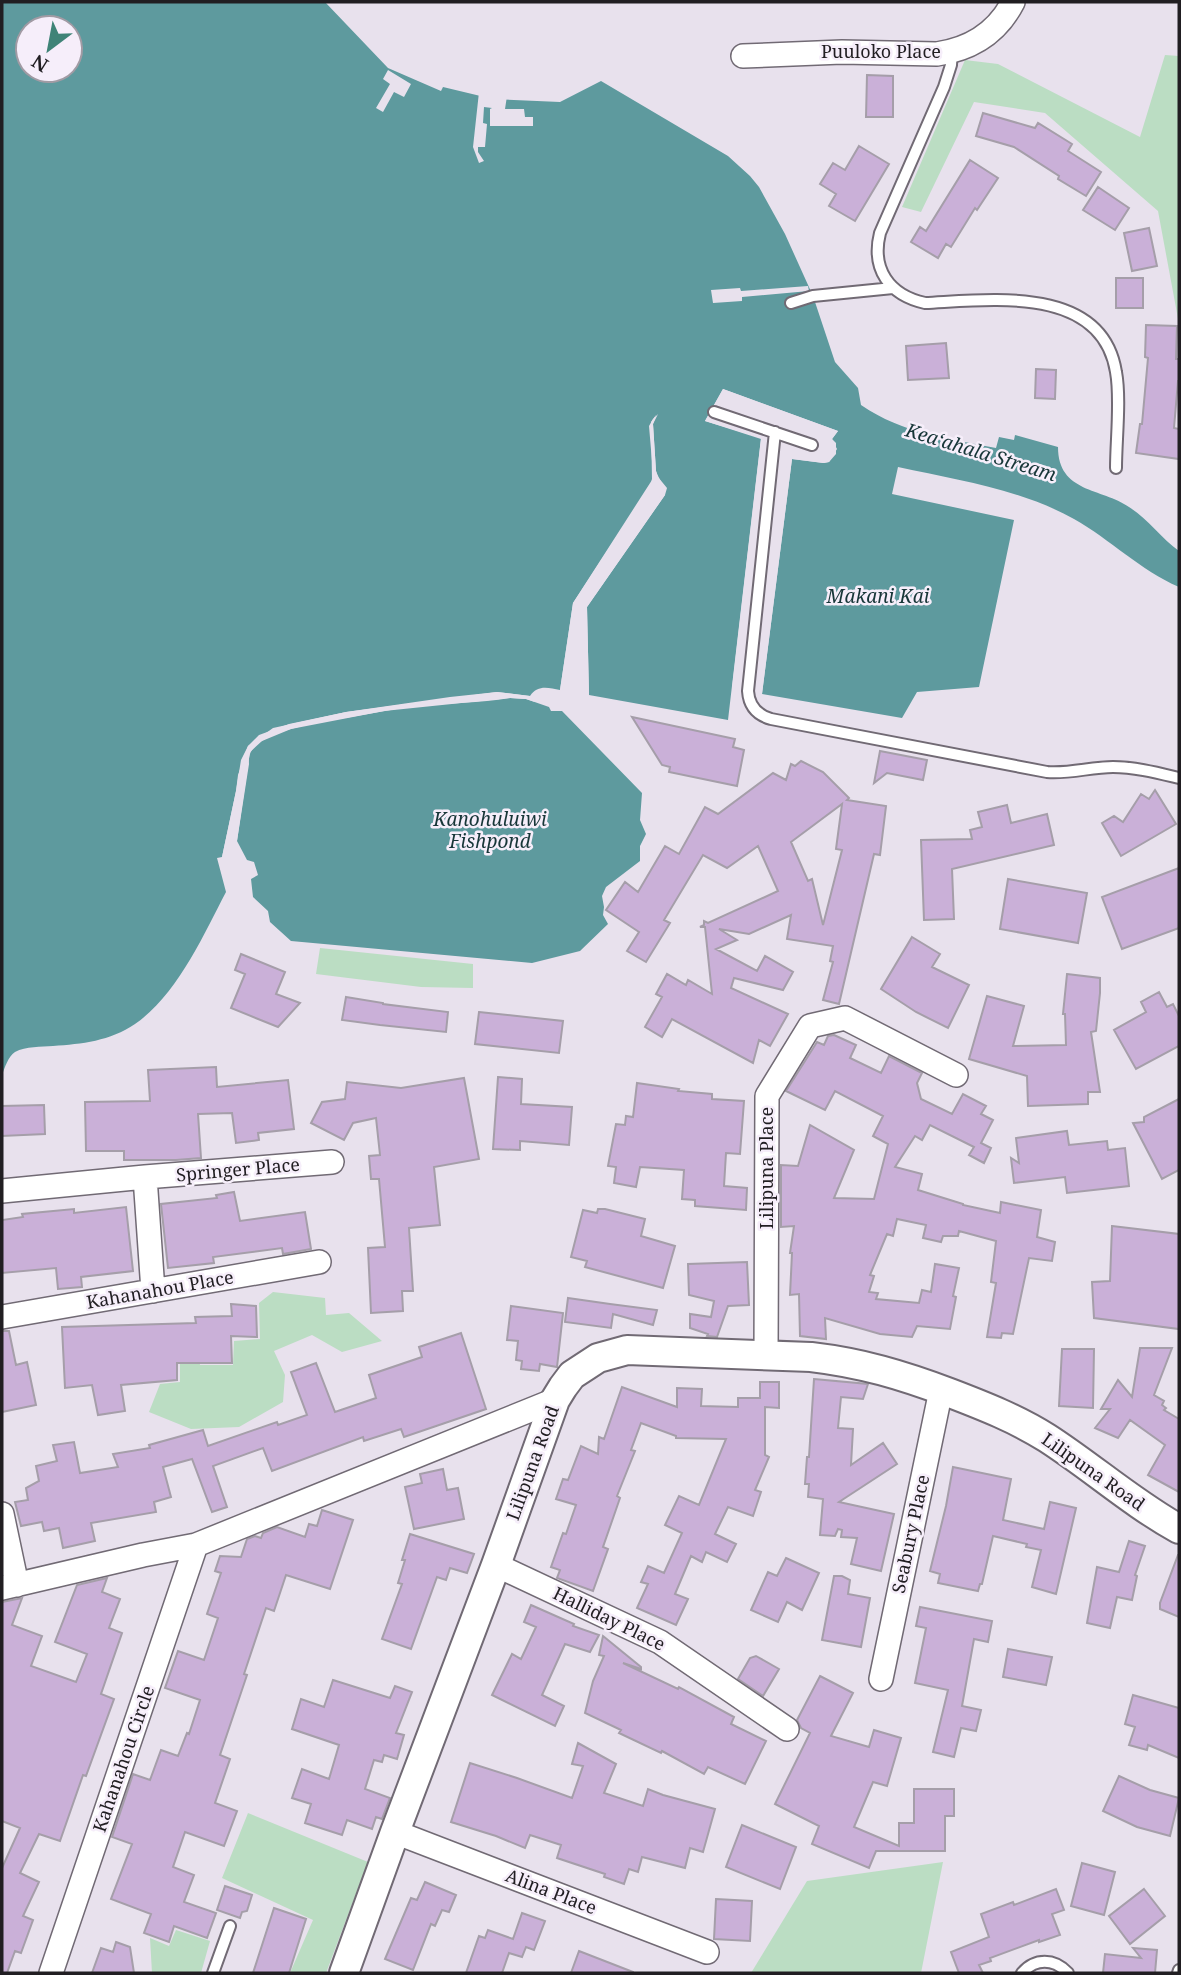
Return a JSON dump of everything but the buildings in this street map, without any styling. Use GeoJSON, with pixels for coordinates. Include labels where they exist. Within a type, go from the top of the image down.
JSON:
{"type":"FeatureCollection","features":[{"type":"Feature","properties":{"kind":"street","name":"Puuloko Place"},"geometry":{"type":"LineString","coordinates":[[743,56],[842,52],[937,54],[967,47],[989,34],[1009,8]]}},
{"type":"Feature","properties":{"kind":"street","name":"Lilipuna Place"},"geometry":{"type":"LineString","coordinates":[[766,1356],[767,1096],[810,1026],[845,1018],[956,1075]]}},
{"type":"Feature","properties":{"kind":"street","name":"Springer Place"},"geometry":{"type":"LineString","coordinates":[[2,1192],[145,1177],[332,1163]]}},
{"type":"Feature","properties":{"kind":"street"},"geometry":{"type":"LineString","coordinates":[[145,1177],[153,1291]]}},
{"type":"Feature","properties":{"kind":"street","name":"Kahanahou Place"},"geometry":{"type":"LineString","coordinates":[[2,1317],[319,1262]]}},
{"type":"Feature","properties":{"kind":"street","name":"Lilipuna Road"},"geometry":{"type":"LineString","coordinates":[[344,1973],[555,1400],[578,1370],[598,1358],[612,1353],[642,1350],[811,1357],[866,1365],[1002,1413],[1045,1436],[1156,1516],[1179,1529]]}},
{"type":"Feature","properties":{"kind":"street","name":"Seabury Place"},"geometry":{"type":"LineString","coordinates":[[881,1679],[941,1390]]}},
{"type":"Feature","properties":{"kind":"street"},"geometry":{"type":"LineString","coordinates":[[2,1514],[9,1587],[196,1545],[555,1400]]}},
{"type":"Feature","properties":{"kind":"street","name":"Kahanahou Circle"},"geometry":{"type":"LineString","coordinates":[[51,1973],[196,1545]]}},
{"type":"Feature","properties":{"kind":"street","name":"Halliday Place"},"geometry":{"type":"LineString","coordinates":[[496,1566],[660,1642],[787,1729]]}},
{"type":"Feature","properties":{"kind":"street","name":"Alina Place"},"geometry":{"type":"LineString","coordinates":[[395,1832],[707,1952]]}},
{"type":"Feature","properties":{"kind":"lane"},"geometry":{"type":"LineString","coordinates":[[952,51],[948,76],[880,233],[877,244],[880,268],[893,288],[902,296],[925,303],[1020,301],[1055,307],[1075,314],[1092,327],[1108,348],[1116,373],[1116,468]]}},
{"type":"Feature","properties":{"kind":"lane"},"geometry":{"type":"LineString","coordinates":[[791,303],[813,296],[893,288]]}},
{"type":"Feature","properties":{"kind":"lane"},"geometry":{"type":"LineString","coordinates":[[714,412],[812,444]]}},
{"type":"Feature","properties":{"kind":"lane"},"geometry":{"type":"LineString","coordinates":[[775,432],[748,691],[751,704],[760,714],[771,719],[1046,772],[1071,773],[1100,767],[1124,767],[1179,778]]}},
{"type":"Feature","properties":{"kind":"lane"},"geometry":{"type":"LineString","coordinates":[[213,1973],[230,1926]]}},
{"type":"Feature","properties":{"kind":"lane"},"geometry":{"type":"LineString","coordinates":[[1022,1973],[1030,1965],[1046,1961],[1060,1966],[1068,1973]]}},
{"type":"Feature","properties":{"kind":"green space"},"geometry":{"type":"Polygon","coordinates":[[[1165,55],[1179,56],[1179,324],[1158,211],[1045,113],[974,102],[921,212],[902,207],[965,60],[998,64],[1140,137],[1165,55]]]}},
{"type":"Feature","properties":{"kind":"green space"},"geometry":{"type":"Polygon","coordinates":[[[320,948],[473,964],[473,988],[421,987],[316,974],[320,948]]]}},
{"type":"Feature","properties":{"kind":"green space"},"geometry":{"type":"Polygon","coordinates":[[[273,1292],[325,1298],[326,1315],[349,1313],[382,1341],[342,1352],[312,1335],[274,1351],[285,1375],[283,1402],[239,1427],[191,1429],[149,1412],[160,1384],[180,1382],[180,1328],[195,1333],[200,1365],[233,1365],[234,1341],[260,1339],[259,1303],[273,1292]]]}},
{"type":"Feature","properties":{"kind":"green space"},"geometry":{"type":"Polygon","coordinates":[[[248,1813],[368,1862],[326,1973],[290,1973],[313,1920],[222,1878],[248,1813]]]}},
{"type":"Feature","properties":{"kind":"green space"},"geometry":{"type":"Polygon","coordinates":[[[943,1862],[921,1973],[751,1973],[807,1881],[943,1862]]]}},
{"type":"Feature","properties":{"kind":"green space"},"geometry":{"type":"Polygon","coordinates":[[[176,1930],[210,1941],[201,1973],[152,1973],[150,1938],[169,1946],[176,1930]]]}},
{"type":"Feature","properties":{"kind":"water"},"geometry":{"type":"Polygon","coordinates":[[[2,2],[325,2],[388,68],[441,91],[443,87],[493,99],[560,102],[601,81],[728,156],[759,187],[785,234],[813,296],[835,362],[858,388],[861,405],[893,423],[943,438],[996,448],[999,437],[1014,440],[1015,435],[1058,447],[1060,462],[1073,481],[1129,507],[1179,551],[1179,587],[1151,572],[1088,527],[1032,500],[988,487],[898,467],[892,494],[1014,520],[979,687],[917,692],[902,718],[762,694],[792,459],[829,462],[837,449],[832,439],[838,431],[723,389],[705,421],[761,438],[728,720],[589,695],[587,607],[665,495],[656,471],[653,424],[656,415],[651,422],[652,480],[573,603],[560,690],[540,688],[530,696],[497,692],[450,697],[346,712],[273,728],[248,746],[238,775],[222,857],[217,858],[226,892],[188,964],[164,997],[135,1024],[106,1038],[19,1050],[9,1059],[2,1075],[2,2]]]}},
{"type":"Feature","properties":{"kind":"water","name":"Kanohuluiwi Fishpond"},"geometry":{"type":"Polygon","coordinates":[[[526,699],[549,707],[551,711],[562,711],[642,793],[640,820],[646,834],[640,846],[640,861],[606,887],[602,896],[603,915],[608,924],[580,951],[532,963],[291,941],[270,922],[268,911],[253,897],[251,879],[258,875],[254,862],[247,860],[237,841],[249,757],[257,744],[288,730],[329,721],[408,707],[526,699]]]}},
{"type":"Feature","properties":{"kind":"pier"},"geometry":{"type":"Polygon","coordinates":[[[388,70],[411,84],[404,97],[394,92],[383,112],[376,108],[390,84],[383,79],[388,70]]]}},
{"type":"Feature","properties":{"kind":"pier"},"geometry":{"type":"Polygon","coordinates":[[[479,92],[507,96],[505,109],[524,109],[525,117],[533,117],[533,126],[490,126],[492,108],[484,107],[483,123],[487,124],[485,147],[478,147],[478,152],[484,161],[479,163],[473,147],[479,92]]]}},
{"type":"Feature","properties":{"kind":"pier"},"geometry":{"type":"Polygon","coordinates":[[[808,286],[809,291],[742,297],[742,301],[713,303],[711,290],[740,288],[741,291],[808,286]]]}},
{"type":"Feature","properties":{"kind":"pier"},"geometry":{"type":"Polygon","coordinates":[[[723,389],[838,431],[832,439],[836,443],[836,454],[829,462],[792,459],[762,694],[759,693],[788,457],[792,455],[827,459],[832,453],[829,439],[833,432],[724,393],[710,419],[762,435],[764,438],[735,689],[732,688],[761,439],[705,421],[723,389]]]}},
{"type":"Feature","properties":{"kind":"pier"},"geometry":{"type":"Polygon","coordinates":[[[658,414],[653,424],[656,471],[667,488],[665,495],[587,607],[589,695],[585,695],[584,606],[662,493],[663,488],[656,480],[576,604],[563,691],[560,690],[573,603],[651,484],[653,473],[649,426],[658,414]]]}},
{"type":"Feature","properties":{"kind":"pier"},"geometry":{"type":"Polygon","coordinates":[[[497,692],[530,696],[535,702],[510,698],[384,711],[291,729],[262,741],[250,752],[237,841],[235,844],[240,792],[225,856],[222,857],[241,760],[248,746],[259,735],[289,724],[346,712],[497,692]]]}},
{"type":"Feature","properties":{"kind":"water label","name":"Keaʻahala Stream"},"geometry":{"type":"Point","coordinates":[981,452]}},
{"type":"Feature","properties":{"kind":"water label","name":"Makani Kai"},"geometry":{"type":"Point","coordinates":[878,596]}}]}
